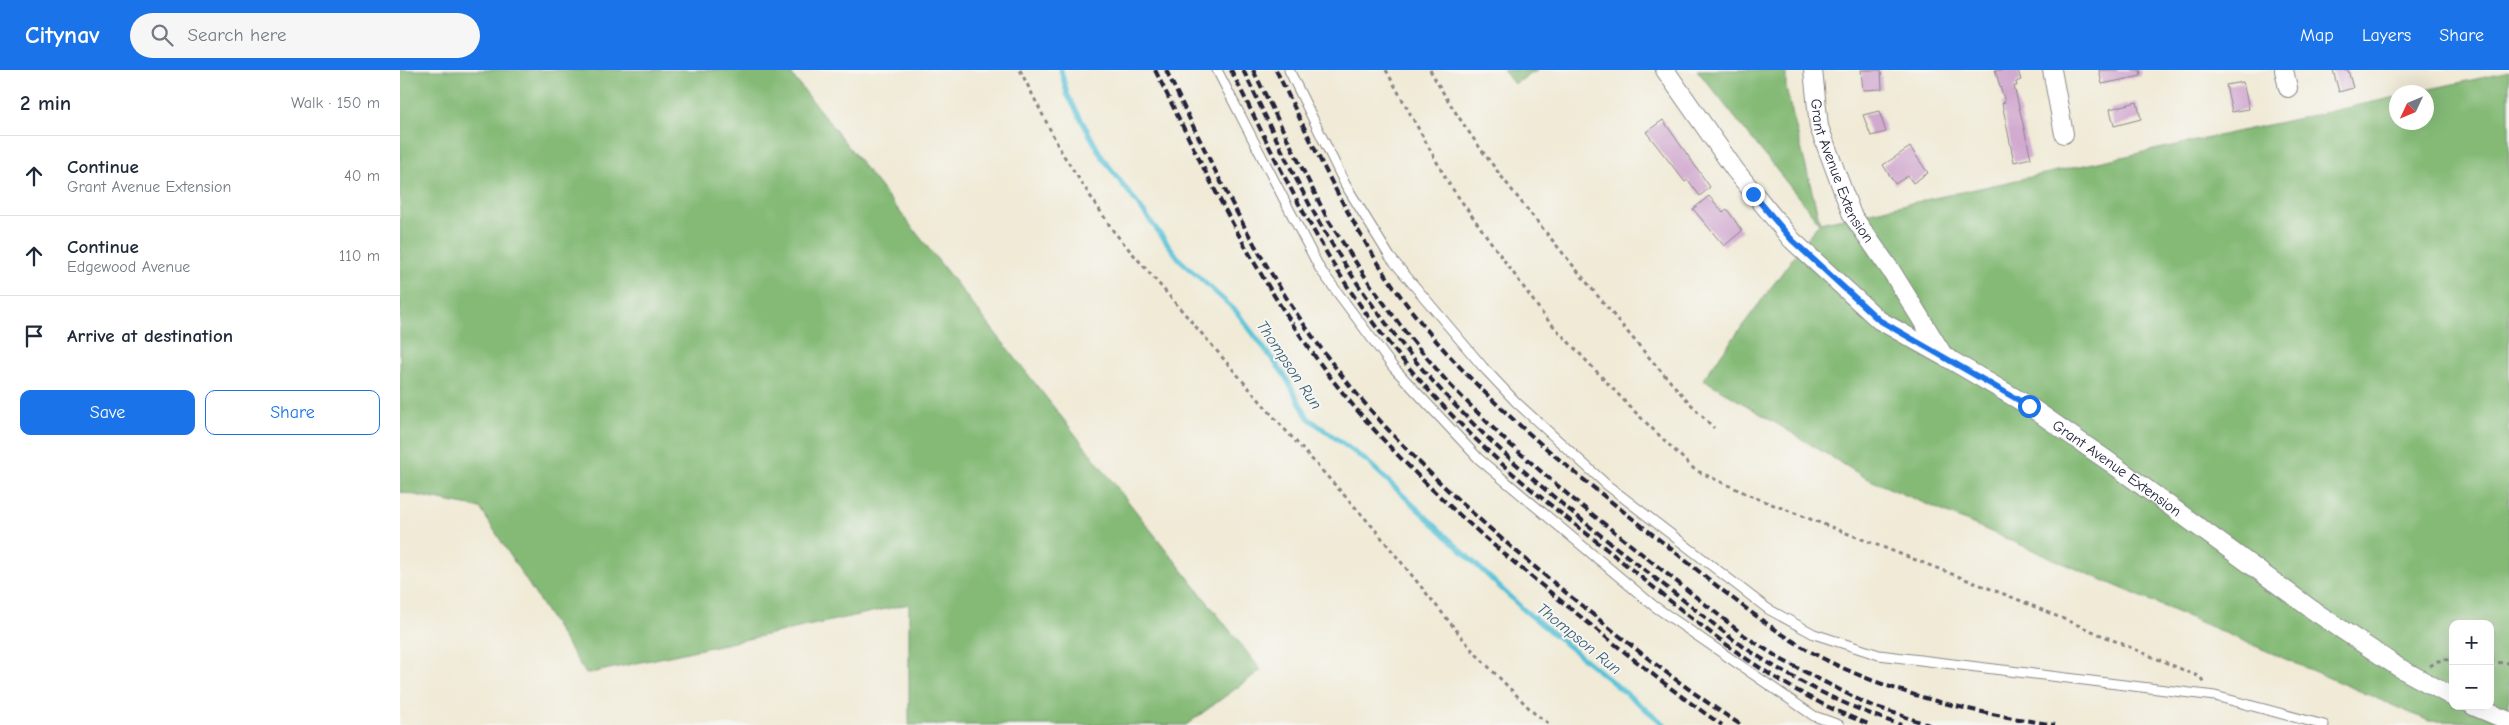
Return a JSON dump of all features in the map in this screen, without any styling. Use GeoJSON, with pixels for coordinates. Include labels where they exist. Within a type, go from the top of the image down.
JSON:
{"type":"FeatureCollection","features":[{"type":"Feature","properties":{"kind":"street"},"geometry":{"type":"LineString","coordinates":[[1665,70],[1749,188],[1792,240],[1879,320],[1944,356]]}},
{"type":"Feature","properties":{"kind":"street","name":"Grant Avenue Extension"},"geometry":{"type":"LineString","coordinates":[[1813,70],[1819,127],[1852,215],[1892,272],[1944,356],[2029,406],[2111,463],[2314,611],[2398,667],[2449,695]]}},
{"type":"Feature","properties":{"kind":"street"},"geometry":{"type":"LineString","coordinates":[[2052,70],[2064,134]]}},
{"type":"Feature","properties":{"kind":"street"},"geometry":{"type":"LineString","coordinates":[[2284,70],[2288,88]]}},
{"type":"Feature","properties":{"kind":"street"},"geometry":{"type":"LineString","coordinates":[[2483,710],[2509,722]]}},
{"type":"Feature","properties":{"kind":"lane"},"geometry":{"type":"LineString","coordinates":[[1217,70],[1320,269],[1393,367],[1479,459],[1654,606],[1814,716],[1839,725]]}},
{"type":"Feature","properties":{"kind":"lane"},"geometry":{"type":"LineString","coordinates":[[1289,70],[1345,184],[1390,257],[1483,367],[1516,402],[1607,485],[1768,609],[1814,634],[1879,655],[2215,696],[2324,725]]}},
{"type":"Feature","properties":{"kind":"path"},"geometry":{"type":"LineString","coordinates":[[1020,70],[1062,153],[1114,232],[1279,423],[1372,526],[1473,651],[1534,713],[1551,725]]}},
{"type":"Feature","properties":{"kind":"path"},"geometry":{"type":"LineString","coordinates":[[1386,70],[1449,184],[1545,316],[1632,409],[1695,470],[1756,498],[2014,598],[2200,677],[2215,696]]}},
{"type":"Feature","properties":{"kind":"path"},"geometry":{"type":"LineString","coordinates":[[1430,70],[1471,138],[1531,214],[1677,392],[1714,428]]}},
{"type":"Feature","properties":{"kind":"path"},"geometry":{"type":"LineString","coordinates":[[2494,662],[2509,663]]}},
{"type":"Feature","properties":{"kind":"green space"},"geometry":{"type":"Polygon","coordinates":[[[400,70],[788,70],[1261,670],[1186,725],[909,725],[909,604],[586,674],[480,508],[400,492],[400,70]]]}},
{"type":"Feature","properties":{"kind":"green space"},"geometry":{"type":"Polygon","coordinates":[[[1503,70],[1538,70],[1514,84],[1503,70]]]}},
{"type":"Feature","properties":{"kind":"green space"},"geometry":{"type":"Polygon","coordinates":[[[1697,70],[1786,70],[1786,88],[1820,223],[2389,99],[2389,130],[2434,130],[2434,88],[2509,72],[2509,723],[2429,721],[1866,478],[1703,379],[1819,223],[1697,70]]]}},
{"type":"Feature","properties":{"kind":"building"},"geometry":{"type":"Polygon","coordinates":[[[1861,70],[1881,70],[1882,89],[1863,90],[1861,70]]]}},
{"type":"Feature","properties":{"kind":"building"},"geometry":{"type":"Polygon","coordinates":[[[1995,70],[2018,70],[2021,80],[2016,82],[2017,86],[2014,86],[2031,158],[2014,162],[2002,103],[2005,102],[1995,70]]]}},
{"type":"Feature","properties":{"kind":"building"},"geometry":{"type":"Polygon","coordinates":[[[2099,70],[2140,70],[2141,76],[2102,84],[2099,70]]]}},
{"type":"Feature","properties":{"kind":"building"},"geometry":{"type":"Polygon","coordinates":[[[2333,70],[2348,70],[2353,88],[2339,92],[2333,70]]]}},
{"type":"Feature","properties":{"kind":"building"},"geometry":{"type":"Polygon","coordinates":[[[2243,82],[2249,109],[2232,112],[2226,85],[2243,82]]]}},
{"type":"Feature","properties":{"kind":"building"},"geometry":{"type":"Polygon","coordinates":[[[2137,102],[2141,119],[2114,126],[2110,109],[2137,102]]]}},
{"type":"Feature","properties":{"kind":"building"},"geometry":{"type":"Polygon","coordinates":[[[1879,111],[1886,132],[1871,136],[1863,115],[1879,111]]]}},
{"type":"Feature","properties":{"kind":"building"},"geometry":{"type":"Polygon","coordinates":[[[1663,120],[1710,187],[1700,196],[1688,180],[1685,182],[1646,132],[1663,120]]]}},
{"type":"Feature","properties":{"kind":"building"},"geometry":{"type":"Polygon","coordinates":[[[1910,147],[1928,173],[1913,183],[1908,176],[1895,184],[1883,165],[1910,147]]]}},
{"type":"Feature","properties":{"kind":"building"},"geometry":{"type":"Polygon","coordinates":[[[1709,196],[1723,212],[1727,209],[1742,231],[1724,246],[1693,209],[1709,196]]]}},
{"type":"Feature","properties":{"kind":"waterway","name":"Thompson Run"},"geometry":{"type":"LineString","coordinates":[[1061,70],[1067,94],[1102,157],[1180,260],[1236,311],[1285,376],[1308,418],[1368,462],[1524,610],[1665,725]]}},
{"type":"Feature","properties":{"kind":"railway"},"geometry":{"type":"LineString","coordinates":[[1155,70],[1226,212],[1265,281],[1309,348],[1369,424],[1435,492],[1507,556],[1650,672],[1722,725]]}},
{"type":"Feature","properties":{"kind":"railway"},"geometry":{"type":"LineString","coordinates":[[1166,70],[1229,198],[1263,260],[1301,320],[1331,362],[1363,401],[1430,473],[1503,540],[1640,652],[1741,725]]}},
{"type":"Feature","properties":{"kind":"railway"},"geometry":{"type":"LineString","coordinates":[[1231,70],[1271,151],[1328,256],[1375,326],[1448,412],[1487,450],[1560,513],[1719,639],[1776,678],[1807,696],[1871,725]]}},
{"type":"Feature","properties":{"kind":"railway"},"geometry":{"type":"LineString","coordinates":[[1243,70],[1304,194],[1345,264],[1405,348],[1440,390],[1479,429],[1562,504],[1735,641],[1775,667],[1815,689],[1856,708],[1901,725]]}},
{"type":"Feature","properties":{"kind":"railway"},"geometry":{"type":"LineString","coordinates":[[1253,70],[1328,220],[1372,287],[1406,333],[1449,384],[1506,441],[1573,499],[1745,636],[1782,660],[1865,703],[1929,725]]}},
{"type":"Feature","properties":{"kind":"railway"},"geometry":{"type":"LineString","coordinates":[[1276,70],[1348,213],[1399,294],[1428,331],[1491,399],[1561,461],[1747,610],[1788,638],[1830,662],[1885,685],[1940,702],[1997,715],[2055,725]]}},
{"type":"Feature","properties":{"kind":"route"},"geometry":{"type":"LineString","coordinates":[[1753,194],[1810,258],[1879,320],[1893,330],[1995,384],[2029,406]]}}]}
